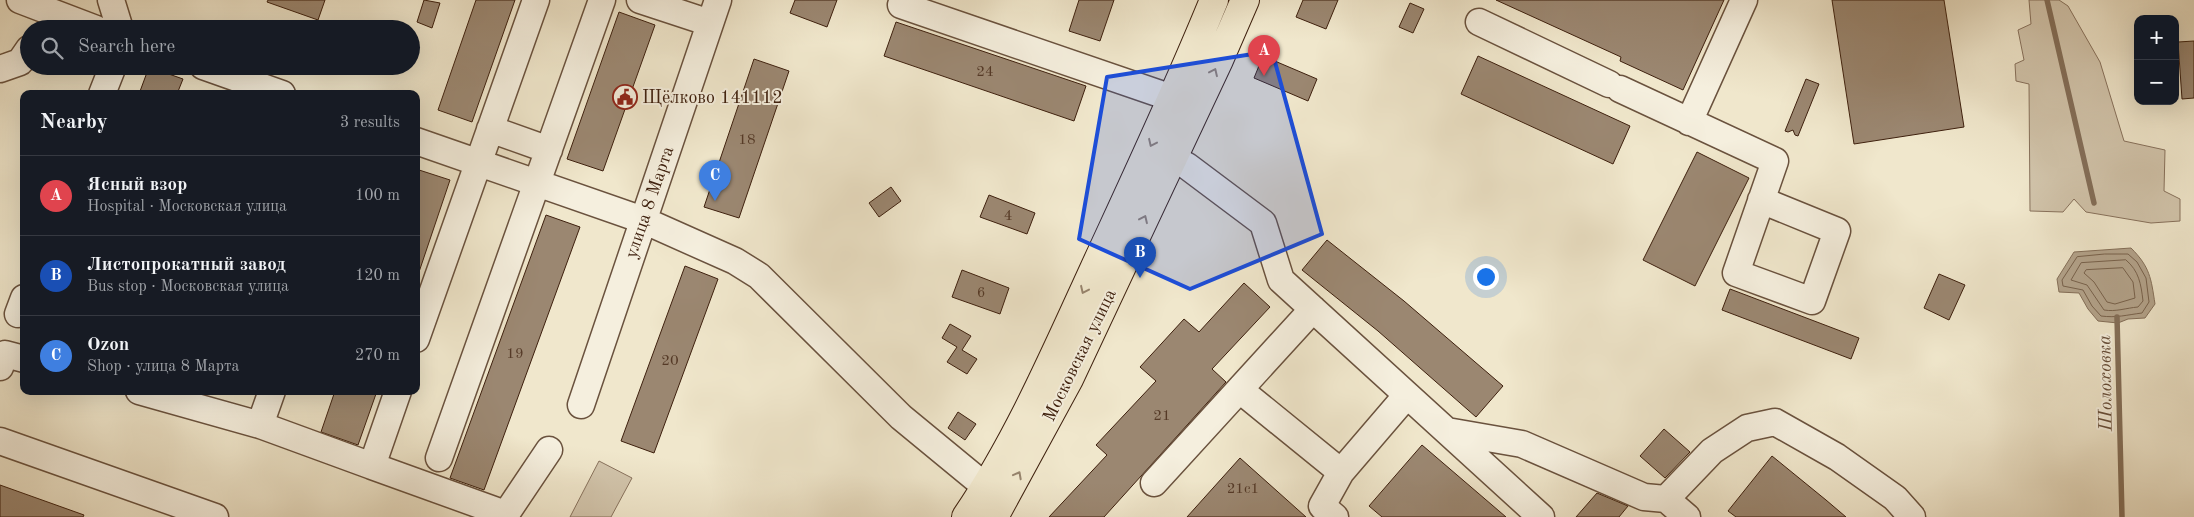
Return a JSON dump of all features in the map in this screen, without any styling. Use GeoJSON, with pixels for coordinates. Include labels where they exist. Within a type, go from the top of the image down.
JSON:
{"type":"FeatureCollection","features":[{"type":"Feature","properties":{"kind":"main road","name":"Московская улица"},"geometry":{"type":"LineString","coordinates":[[966,517],[986,487],[1037,393],[1172,98],[1214,0]]}},
{"type":"Feature","properties":{"kind":"main road","name":"Московская улица"},"geometry":{"type":"LineString","coordinates":[[994,517],[1069,379],[1219,60],[1245,0]]}},
{"type":"Feature","properties":{"kind":"street"},"geometry":{"type":"LineString","coordinates":[[20,0],[48,20]]}},
{"type":"Feature","properties":{"kind":"street"},"geometry":{"type":"LineString","coordinates":[[111,0],[117,20]]}},
{"type":"Feature","properties":{"kind":"street"},"geometry":{"type":"LineString","coordinates":[[420,328],[536,0]]}},
{"type":"Feature","properties":{"kind":"street"},"geometry":{"type":"LineString","coordinates":[[439,458],[602,0]]}},
{"type":"Feature","properties":{"kind":"street"},"geometry":{"type":"LineString","coordinates":[[640,0],[714,12]]}},
{"type":"Feature","properties":{"kind":"street"},"geometry":{"type":"LineString","coordinates":[[1689,122],[1744,0]]}},
{"type":"Feature","properties":{"kind":"street"},"geometry":{"type":"LineString","coordinates":[[901,5],[1172,98]]}},
{"type":"Feature","properties":{"kind":"street","name":"улица 8 Марта"},"geometry":{"type":"LineString","coordinates":[[581,405],[714,12]]}},
{"type":"Feature","properties":{"kind":"street"},"geometry":{"type":"LineString","coordinates":[[1479,22],[1775,161],[1761,200]]}},
{"type":"Feature","properties":{"kind":"street"},"geometry":{"type":"LineString","coordinates":[[0,70],[20,62]]}},
{"type":"Feature","properties":{"kind":"street"},"geometry":{"type":"LineString","coordinates":[[104,90],[109,75]]}},
{"type":"Feature","properties":{"kind":"street"},"geometry":{"type":"LineString","coordinates":[[228,75],[271,90]]}},
{"type":"Feature","properties":{"kind":"street"},"geometry":{"type":"LineString","coordinates":[[490,129],[549,150]]}},
{"type":"Feature","properties":{"kind":"street"},"geometry":{"type":"LineString","coordinates":[[420,143],[477,164],[643,220],[735,261],[759,276],[901,417],[986,487]]}},
{"type":"Feature","properties":{"kind":"street"},"geometry":{"type":"LineString","coordinates":[[1173,158],[1188,166],[1263,223],[1281,280],[1541,517]]}},
{"type":"Feature","properties":{"kind":"street"},"geometry":{"type":"LineString","coordinates":[[1154,483],[1313,309]]}},
{"type":"Feature","properties":{"kind":"street"},"geometry":{"type":"LineString","coordinates":[[0,367],[5,354],[20,358]]}},
{"type":"Feature","properties":{"kind":"street"},"geometry":{"type":"LineString","coordinates":[[1240,390],[1341,472]]}},
{"type":"Feature","properties":{"kind":"street"},"geometry":{"type":"LineString","coordinates":[[153,395],[260,425],[504,516],[549,450]]}},
{"type":"Feature","properties":{"kind":"street"},"geometry":{"type":"LineString","coordinates":[[260,425],[271,395]]}},
{"type":"Feature","properties":{"kind":"street"},"geometry":{"type":"LineString","coordinates":[[372,466],[397,395]]}},
{"type":"Feature","properties":{"kind":"street"},"geometry":{"type":"LineString","coordinates":[[1324,513],[1341,472],[1407,395]]}},
{"type":"Feature","properties":{"kind":"street"},"geometry":{"type":"LineString","coordinates":[[1666,499],[1712,451],[1747,428],[1775,422],[1837,457],[1895,498],[1912,517]]}},
{"type":"Feature","properties":{"kind":"street"},"geometry":{"type":"LineString","coordinates":[[1447,431],[1522,444],[1644,497],[1666,499],[1687,517]]}},
{"type":"Feature","properties":{"kind":"street"},"geometry":{"type":"LineString","coordinates":[[0,440],[216,517]]}},
{"type":"Feature","properties":{"kind":"highlighted area"},"geometry":{"type":"Polygon","coordinates":[[[1272,51],[1322,234],[1190,289],[1079,239],[1107,77],[1272,51]]]}},
{"type":"Feature","properties":{"kind":"shaded area"},"geometry":{"type":"Polygon","coordinates":[[[2029,0],[2059,0],[2068,6],[2100,62],[2124,141],[2165,150],[2164,191],[2180,199],[2180,221],[2151,223],[2086,212],[2074,199],[2063,212],[2030,211],[2029,84],[2016,81],[2015,64],[2024,60],[2018,30],[2031,24],[2029,0]]]}},
{"type":"Feature","properties":{"kind":"shaded area"},"geometry":{"type":"Polygon","coordinates":[[[599,461],[632,478],[611,517],[570,517],[599,461]]]}},
{"type":"Feature","properties":{"kind":"water"},"geometry":{"type":"Polygon","coordinates":[[[2131,248],[2146,267],[2152,287],[2155,304],[2145,318],[2128,319],[2118,323],[2098,321],[2088,309],[2079,293],[2059,292],[2057,279],[2074,252],[2131,248]]]}},
{"type":"Feature","properties":{"kind":"building"},"geometry":{"type":"Polygon","coordinates":[[[268,0],[325,0],[318,20],[267,2],[268,0]]]}},
{"type":"Feature","properties":{"kind":"building"},"geometry":{"type":"Polygon","coordinates":[[[424,0],[440,3],[432,28],[420,23],[420,20],[418,20],[424,0]]]}},
{"type":"Feature","properties":{"kind":"building"},"geometry":{"type":"Polygon","coordinates":[[[476,0],[515,0],[472,122],[438,110],[476,0]]]}},
{"type":"Feature","properties":{"kind":"building"},"geometry":{"type":"Polygon","coordinates":[[[795,0],[837,0],[827,27],[790,13],[795,0]]]}},
{"type":"Feature","properties":{"kind":"building"},"geometry":{"type":"Polygon","coordinates":[[[1079,0],[1114,0],[1100,41],[1069,31],[1079,0]]]}},
{"type":"Feature","properties":{"kind":"building"},"geometry":{"type":"Polygon","coordinates":[[[1303,0],[1338,0],[1326,29],[1296,17],[1303,0]]]}},
{"type":"Feature","properties":{"kind":"building"},"geometry":{"type":"Polygon","coordinates":[[[1496,0],[1724,0],[1683,90],[1620,61],[1621,57],[1496,0]]]}},
{"type":"Feature","properties":{"kind":"building"},"geometry":{"type":"Polygon","coordinates":[[[1832,0],[1944,0],[1964,127],[1854,144],[1832,0]]]}},
{"type":"Feature","properties":{"kind":"building"},"geometry":{"type":"Polygon","coordinates":[[[1410,3],[1424,9],[1413,33],[1399,27],[1410,3]]]}},
{"type":"Feature","properties":{"kind":"building"},"geometry":{"type":"Polygon","coordinates":[[[619,12],[655,25],[603,171],[567,159],[619,12]]]}},
{"type":"Feature","properties":{"kind":"building"},"geometry":{"type":"Polygon","coordinates":[[[896,22],[1086,86],[1074,121],[884,56],[896,22]]]}},
{"type":"Feature","properties":{"kind":"building"},"geometry":{"type":"Polygon","coordinates":[[[2194,41],[2194,98],[2182,99],[2179,42],[2194,41]]]}},
{"type":"Feature","properties":{"kind":"building"},"geometry":{"type":"Polygon","coordinates":[[[1263,56],[1317,79],[1308,101],[1254,78],[1263,56]]]}},
{"type":"Feature","properties":{"kind":"building"},"geometry":{"type":"Polygon","coordinates":[[[1478,56],[1630,126],[1613,164],[1461,94],[1478,56]]]}},
{"type":"Feature","properties":{"kind":"building"},"geometry":{"type":"Polygon","coordinates":[[[754,59],[789,71],[739,218],[704,207],[754,59]]]}},
{"type":"Feature","properties":{"kind":"building"},"geometry":{"type":"Polygon","coordinates":[[[146,75],[172,75],[183,79],[179,90],[140,90],[146,75]]]}},
{"type":"Feature","properties":{"kind":"building"},"geometry":{"type":"Polygon","coordinates":[[[1806,79],[1819,84],[1798,136],[1795,135],[1793,130],[1785,131],[1806,79]]]}},
{"type":"Feature","properties":{"kind":"building"},"geometry":{"type":"Polygon","coordinates":[[[1697,152],[1749,178],[1695,286],[1643,260],[1697,152]]]}},
{"type":"Feature","properties":{"kind":"building"},"geometry":{"type":"Polygon","coordinates":[[[420,170],[450,180],[420,269],[420,170]]]}},
{"type":"Feature","properties":{"kind":"building"},"geometry":{"type":"Polygon","coordinates":[[[891,187],[901,201],[879,217],[869,203],[891,187]]]}},
{"type":"Feature","properties":{"kind":"building"},"geometry":{"type":"Polygon","coordinates":[[[989,195],[1035,213],[1027,234],[980,217],[989,195]]]}},
{"type":"Feature","properties":{"kind":"building"},"geometry":{"type":"Polygon","coordinates":[[[546,215],[580,227],[484,490],[450,478],[546,215]]]}},
{"type":"Feature","properties":{"kind":"building"},"geometry":{"type":"Polygon","coordinates":[[[1327,240],[1404,301],[1503,386],[1476,417],[1378,331],[1302,270],[1327,240]]]}},
{"type":"Feature","properties":{"kind":"building"},"geometry":{"type":"Polygon","coordinates":[[[685,266],[718,279],[654,453],[621,441],[685,266]]]}},
{"type":"Feature","properties":{"kind":"building"},"geometry":{"type":"Polygon","coordinates":[[[962,270],[1009,288],[1000,314],[952,297],[962,270]]]}},
{"type":"Feature","properties":{"kind":"building"},"geometry":{"type":"Polygon","coordinates":[[[1939,274],[1965,285],[1949,320],[1924,308],[1939,274]]]}},
{"type":"Feature","properties":{"kind":"building"},"geometry":{"type":"Polygon","coordinates":[[[1244,283],[1270,307],[1212,369],[1226,382],[1104,517],[1049,517],[1107,455],[1096,445],[1156,381],[1140,367],[1184,319],[1199,332],[1244,283]]]}},
{"type":"Feature","properties":{"kind":"building"},"geometry":{"type":"Polygon","coordinates":[[[1730,289],[1859,338],[1851,359],[1722,310],[1730,289]]]}},
{"type":"Feature","properties":{"kind":"building"},"geometry":{"type":"Polygon","coordinates":[[[950,324],[971,336],[962,350],[977,359],[967,374],[947,362],[957,347],[942,338],[950,324]]]}},
{"type":"Feature","properties":{"kind":"building"},"geometry":{"type":"Polygon","coordinates":[[[334,395],[376,395],[358,445],[321,432],[334,395]]]}},
{"type":"Feature","properties":{"kind":"building"},"geometry":{"type":"Polygon","coordinates":[[[958,412],[976,424],[965,440],[948,428],[958,412]]]}},
{"type":"Feature","properties":{"kind":"building"},"geometry":{"type":"Polygon","coordinates":[[[1664,429],[1690,452],[1665,478],[1640,456],[1664,429]]]}},
{"type":"Feature","properties":{"kind":"building"},"geometry":{"type":"Polygon","coordinates":[[[1422,445],[1506,517],[1382,517],[1369,506],[1422,445]]]}},
{"type":"Feature","properties":{"kind":"building"},"geometry":{"type":"Polygon","coordinates":[[[1772,456],[1846,517],[1736,517],[1728,511],[1772,456]]]}},
{"type":"Feature","properties":{"kind":"building"},"geometry":{"type":"Polygon","coordinates":[[[1240,458],[1306,517],[1187,517],[1240,458]]]}},
{"type":"Feature","properties":{"kind":"building"},"geometry":{"type":"Polygon","coordinates":[[[0,485],[84,515],[83,517],[0,517],[0,485]]]}},
{"type":"Feature","properties":{"kind":"building"},"geometry":{"type":"Polygon","coordinates":[[[1597,493],[1628,506],[1619,517],[1576,517],[1597,493]]]}},
{"type":"Feature","properties":{"kind":"waterway","name":"Шолоховка"},"geometry":{"type":"LineString","coordinates":[[2047,0],[2094,203]]}},
{"type":"Feature","properties":{"kind":"waterway","name":"Шолоховка"},"geometry":{"type":"LineString","coordinates":[[2117,317],[2122,517]]}},
{"type":"Feature","properties":{"kind":"place","name":"Ясный взор"},"geometry":{"type":"Point","coordinates":[1264,76]}},
{"type":"Feature","properties":{"kind":"place","name":"Щёлково 141112"},"geometry":{"type":"Point","coordinates":[625,97]}},
{"type":"Feature","properties":{"kind":"place","name":"Ozon"},"geometry":{"type":"Point","coordinates":[715,201]}},
{"type":"Feature","properties":{"kind":"place","name":"Листопрокатный завод"},"geometry":{"type":"Point","coordinates":[1140,278]}}]}
